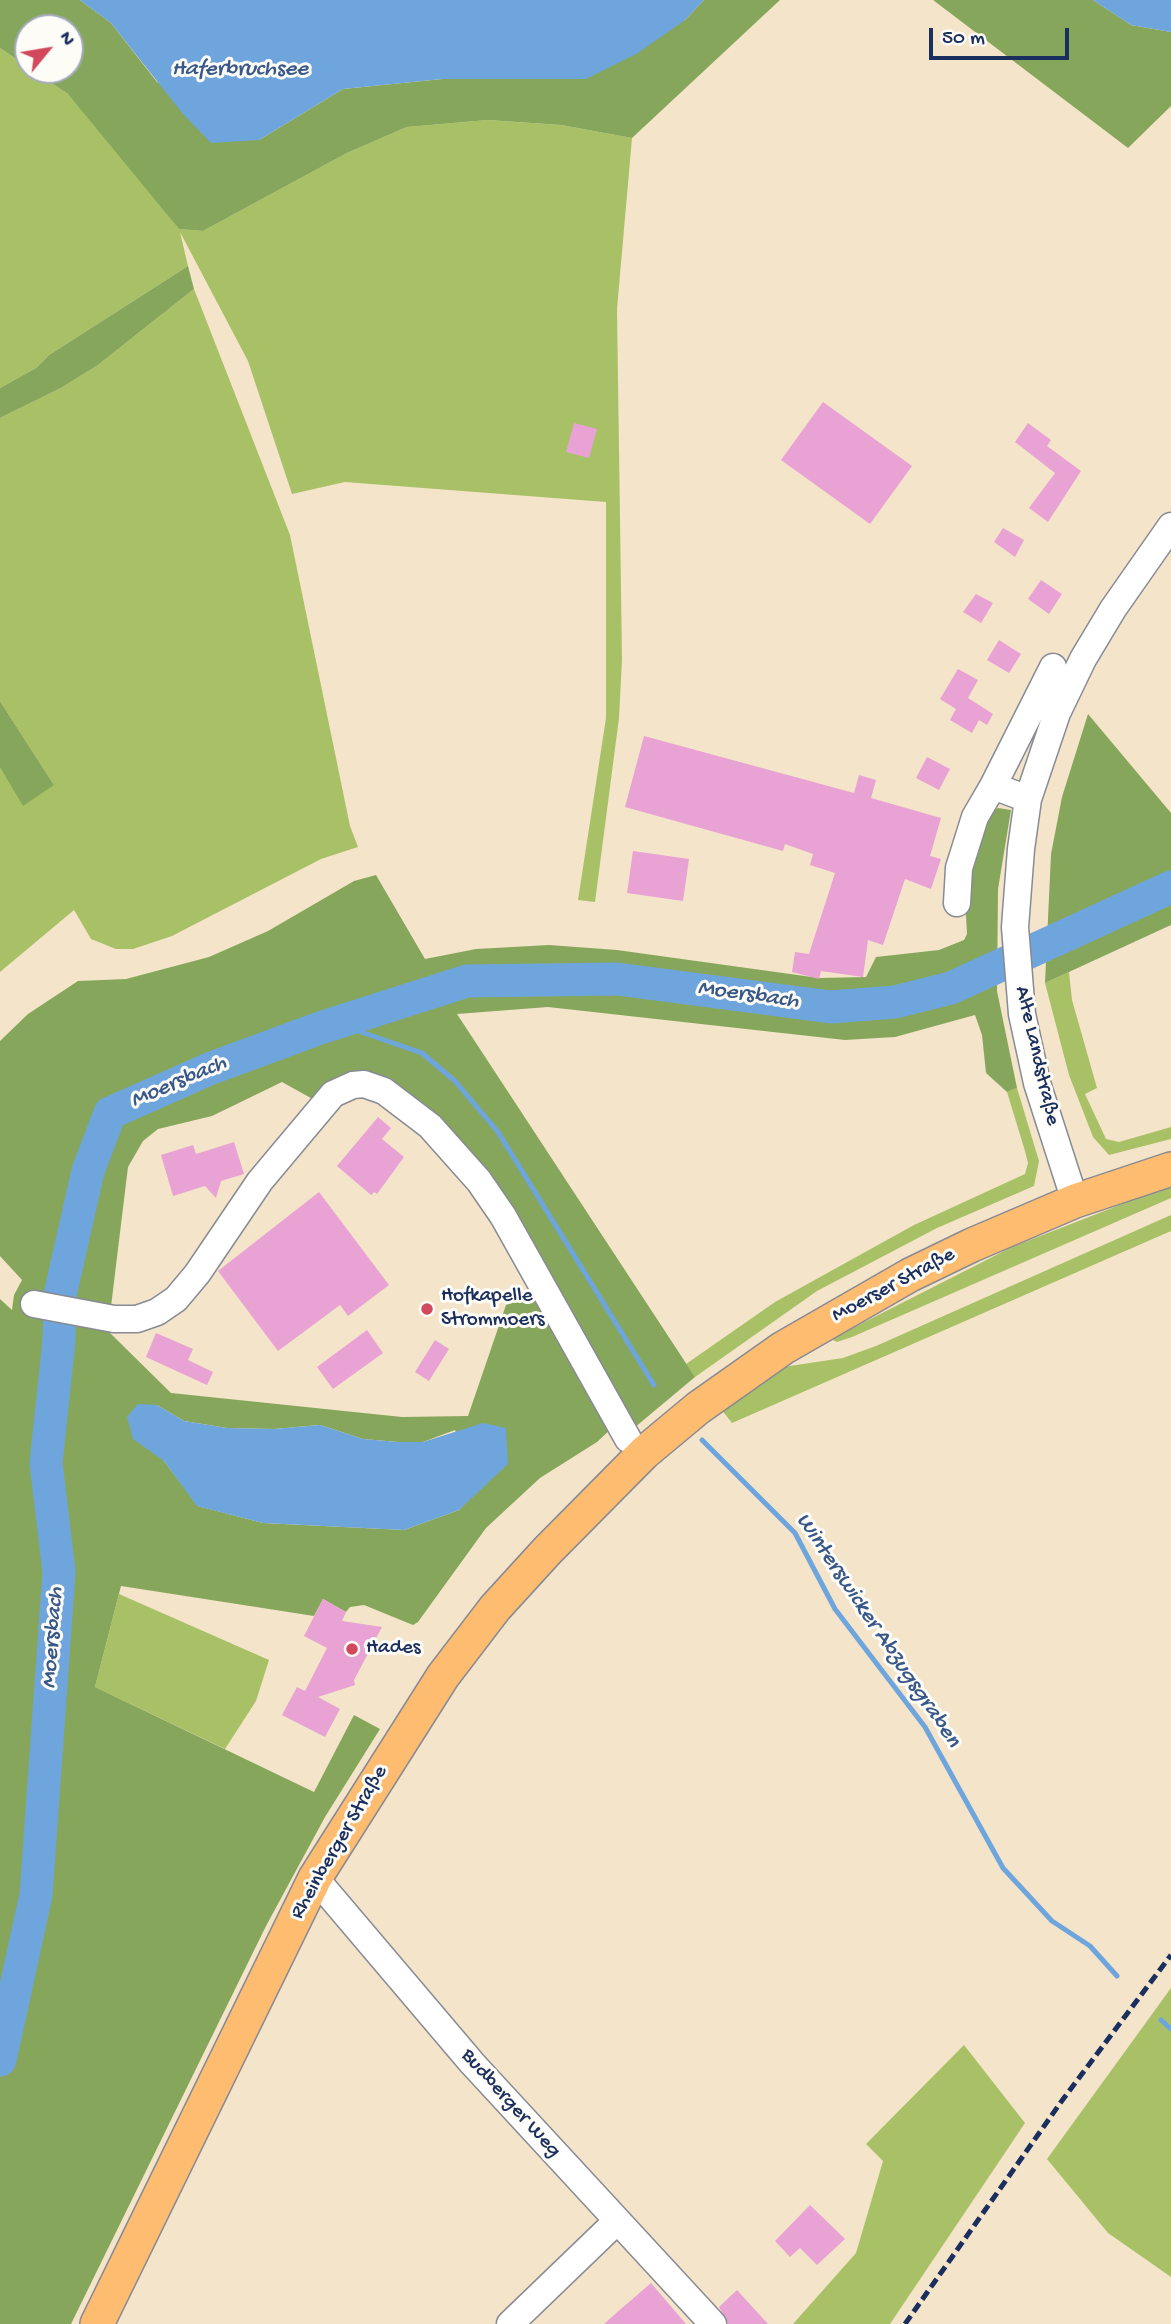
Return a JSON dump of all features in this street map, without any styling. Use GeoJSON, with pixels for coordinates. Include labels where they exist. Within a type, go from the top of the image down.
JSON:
{"type":"FeatureCollection","features":[{"type":"Feature","properties":{"kind":"main road","name":"Moerser Straße"},"geometry":{"type":"LineString","coordinates":[[636,1446],[839,1315],[972,1245],[1075,1201],[1171,1169]]}},
{"type":"Feature","properties":{"kind":"main road","name":"Rheinberger Straße"},"geometry":{"type":"LineString","coordinates":[[97,2324],[315,1878],[443,1676],[488,1617],[594,1500],[636,1446]]}},
{"type":"Feature","properties":{"kind":"street","name":"Alte Landstraße"},"geometry":{"type":"LineString","coordinates":[[1075,1201],[1037,1083],[1018,988],[1015,927],[1028,799],[1057,713],[1083,659],[1112,609],[1171,526]]}},
{"type":"Feature","properties":{"kind":"street"},"geometry":{"type":"LineString","coordinates":[[957,903],[959,868],[975,817],[1053,667]]}},
{"type":"Feature","properties":{"kind":"street"},"geometry":{"type":"LineString","coordinates":[[993,786],[1028,799]]}},
{"type":"Feature","properties":{"kind":"street"},"geometry":{"type":"LineString","coordinates":[[45,1307],[101,1317],[137,1319],[157,1312],[176,1299],[197,1275],[260,1181],[324,1104],[340,1089],[364,1084],[384,1091],[430,1126],[479,1181],[503,1216],[636,1446]]}},
{"type":"Feature","properties":{"kind":"street","name":"Budberger Weg"},"geometry":{"type":"LineString","coordinates":[[315,1878],[472,2063],[713,2324]]}},
{"type":"Feature","properties":{"kind":"street"},"geometry":{"type":"LineString","coordinates":[[510,2324],[617,2221]]}},
{"type":"Feature","properties":{"kind":"green space"},"geometry":{"type":"Polygon","coordinates":[[[0,0],[80,0],[111,23],[157,82],[259,140],[343,89],[442,79],[685,20],[704,0],[780,0],[632,138],[561,125],[488,120],[407,127],[347,153],[203,231],[179,229],[68,94],[53,84],[84,84],[84,14],[14,14],[14,58],[0,48],[0,0]]]}},
{"type":"Feature","properties":{"kind":"green space"},"geometry":{"type":"Polygon","coordinates":[[[933,0],[1093,0],[1131,25],[1171,32],[1171,106],[1128,148],[933,0]]]}},
{"type":"Feature","properties":{"kind":"green space"},"geometry":{"type":"Polygon","coordinates":[[[0,48],[14,57],[14,84],[53,84],[68,94],[100,127],[179,229],[203,231],[347,153],[407,127],[488,120],[561,125],[632,138],[617,309],[622,660],[619,718],[595,902],[578,900],[606,718],[606,502],[345,482],[292,494],[248,361],[180,232],[188,266],[49,355],[36,368],[0,388],[0,48]]]}},
{"type":"Feature","properties":{"kind":"green space"},"geometry":{"type":"Polygon","coordinates":[[[188,266],[194,289],[98,365],[61,388],[0,418],[0,388],[36,368],[49,355],[188,266]]]}},
{"type":"Feature","properties":{"kind":"green space"},"geometry":{"type":"Polygon","coordinates":[[[194,289],[290,535],[350,826],[358,847],[321,859],[172,936],[133,949],[116,949],[91,939],[74,910],[0,972],[0,762],[54,785],[0,701],[0,418],[61,388],[98,365],[194,289]]]}},
{"type":"Feature","properties":{"kind":"green space"},"geometry":{"type":"Polygon","coordinates":[[[0,701],[54,785],[23,806],[0,767],[0,701]]]}},
{"type":"Feature","properties":{"kind":"green space"},"geometry":{"type":"Polygon","coordinates":[[[1088,714],[1171,813],[1171,925],[1045,983],[1051,854],[1062,797],[1088,714]]]}},
{"type":"Feature","properties":{"kind":"green space"},"geometry":{"type":"Polygon","coordinates":[[[998,808],[1011,810],[998,889],[997,991],[1017,1088],[1007,1092],[986,1073],[982,1035],[975,1015],[895,1037],[845,1040],[548,1007],[457,1014],[695,1377],[634,1428],[513,1228],[378,1083],[318,1102],[282,1082],[212,1116],[158,1129],[143,1141],[128,1167],[108,1331],[171,1393],[402,1417],[468,1416],[506,1305],[534,1294],[612,1428],[597,1442],[540,1478],[486,1528],[418,1622],[413,1625],[364,1605],[350,1607],[346,1612],[323,1599],[314,1616],[121,1586],[95,1687],[314,1792],[354,1715],[380,1729],[325,1817],[266,1926],[71,2324],[0,2324],[0,1299],[12,1310],[14,1295],[22,1280],[0,1256],[0,1041],[28,1014],[78,981],[126,979],[209,957],[268,931],[354,881],[376,875],[425,959],[476,949],[549,945],[617,950],[819,978],[866,977],[876,957],[939,950],[964,940],[967,934],[964,880],[988,814],[998,808]],[[157,1405],[164,1461],[198,1506],[263,1523],[404,1530],[459,1510],[477,1491],[455,1430],[423,1442],[398,1442],[363,1439],[320,1425],[274,1429],[227,1428],[184,1421],[157,1405]]]}},
{"type":"Feature","properties":{"kind":"green space"},"geometry":{"type":"Polygon","coordinates":[[[1069,972],[1072,1000],[1097,1088],[1085,1094],[1106,1139],[1119,1142],[1171,1127],[1171,1139],[1109,1155],[1093,1137],[1069,1075],[1045,983],[1069,972]]]}},
{"type":"Feature","properties":{"kind":"green space"},"geometry":{"type":"Polygon","coordinates":[[[1017,1088],[1039,1161],[1034,1186],[937,1228],[817,1291],[695,1377],[686,1364],[775,1302],[914,1225],[1025,1174],[1028,1163],[1007,1092],[1017,1088]]]}},
{"type":"Feature","properties":{"kind":"green space"},"geometry":{"type":"Polygon","coordinates":[[[1171,1185],[1171,1198],[852,1337],[837,1342],[831,1339],[1012,1247],[1171,1185]]]}},
{"type":"Feature","properties":{"kind":"green space"},"geometry":{"type":"Polygon","coordinates":[[[1171,1215],[1171,1231],[732,1423],[721,1409],[783,1367],[843,1358],[876,1346],[1171,1215]]]}},
{"type":"Feature","properties":{"kind":"green space"},"geometry":{"type":"Polygon","coordinates":[[[119,1594],[269,1660],[256,1701],[225,1749],[95,1687],[119,1594]]]}},
{"type":"Feature","properties":{"kind":"green space"},"geometry":{"type":"Polygon","coordinates":[[[1171,1988],[1171,2277],[1108,2233],[1047,2159],[1171,1988]]]}},
{"type":"Feature","properties":{"kind":"green space"},"geometry":{"type":"Polygon","coordinates":[[[964,2045],[1025,2123],[890,2324],[793,2324],[856,2253],[883,2161],[866,2144],[964,2045]]]}},
{"type":"Feature","properties":{"kind":"water","name":"Haferbruchsee"},"geometry":{"type":"Polygon","coordinates":[[[80,0],[704,0],[685,20],[638,53],[586,79],[442,79],[343,89],[259,140],[211,143],[183,114],[111,23],[80,0]]]}},
{"type":"Feature","properties":{"kind":"water"},"geometry":{"type":"Polygon","coordinates":[[[1093,0],[1171,0],[1171,32],[1131,25],[1093,0]]]}},
{"type":"Feature","properties":{"kind":"water"},"geometry":{"type":"Polygon","coordinates":[[[138,1404],[157,1405],[184,1421],[227,1428],[274,1429],[320,1425],[363,1439],[398,1442],[423,1442],[483,1423],[506,1428],[508,1464],[459,1510],[404,1530],[263,1523],[197,1506],[164,1461],[133,1439],[127,1417],[138,1404]]]}},
{"type":"Feature","properties":{"kind":"building"},"geometry":{"type":"Polygon","coordinates":[[[823,402],[912,466],[870,524],[781,460],[823,402]]]}},
{"type":"Feature","properties":{"kind":"building"},"geometry":{"type":"Polygon","coordinates":[[[574,423],[597,429],[589,458],[566,452],[574,423]]]}},
{"type":"Feature","properties":{"kind":"building"},"geometry":{"type":"Polygon","coordinates":[[[1028,423],[1051,440],[1047,446],[1081,471],[1048,522],[1029,508],[1055,473],[1015,442],[1028,423]]]}},
{"type":"Feature","properties":{"kind":"building"},"geometry":{"type":"Polygon","coordinates":[[[1003,528],[1024,540],[1015,557],[994,542],[1003,528]]]}},
{"type":"Feature","properties":{"kind":"building"},"geometry":{"type":"Polygon","coordinates":[[[1041,580],[1062,594],[1049,614],[1028,599],[1041,580]]]}},
{"type":"Feature","properties":{"kind":"building"},"geometry":{"type":"Polygon","coordinates":[[[976,594],[993,603],[981,623],[963,612],[976,594]]]}},
{"type":"Feature","properties":{"kind":"building"},"geometry":{"type":"Polygon","coordinates":[[[999,640],[1021,654],[1009,673],[987,660],[999,640]]]}},
{"type":"Feature","properties":{"kind":"building"},"geometry":{"type":"Polygon","coordinates":[[[958,669],[978,680],[968,698],[993,714],[987,725],[979,720],[972,733],[950,720],[956,709],[940,699],[958,669]]]}},
{"type":"Feature","properties":{"kind":"building"},"geometry":{"type":"Polygon","coordinates":[[[644,736],[854,793],[859,775],[876,780],[871,798],[941,818],[930,856],[941,859],[931,889],[905,879],[883,945],[868,940],[863,977],[821,971],[819,979],[792,972],[795,952],[809,954],[835,873],[810,865],[813,854],[785,844],[783,851],[625,807],[644,736]]]}},
{"type":"Feature","properties":{"kind":"building"},"geometry":{"type":"Polygon","coordinates":[[[927,757],[950,769],[939,790],[916,778],[927,757]]]}},
{"type":"Feature","properties":{"kind":"building"},"geometry":{"type":"Polygon","coordinates":[[[633,851],[689,859],[683,901],[627,893],[633,851]]]}},
{"type":"Feature","properties":{"kind":"building"},"geometry":{"type":"Polygon","coordinates":[[[378,1117],[391,1128],[382,1139],[404,1157],[377,1194],[374,1192],[371,1195],[337,1166],[378,1117]]]}},
{"type":"Feature","properties":{"kind":"building"},"geometry":{"type":"Polygon","coordinates":[[[234,1142],[244,1174],[221,1181],[216,1198],[205,1186],[173,1196],[161,1155],[193,1145],[196,1154],[234,1142]]]}},
{"type":"Feature","properties":{"kind":"building"},"geometry":{"type":"Polygon","coordinates":[[[319,1192],[389,1285],[348,1316],[340,1305],[278,1351],[218,1271],[319,1192]]]}},
{"type":"Feature","properties":{"kind":"building"},"geometry":{"type":"Polygon","coordinates":[[[367,1330],[383,1353],[333,1389],[317,1367],[367,1330]]]}},
{"type":"Feature","properties":{"kind":"building"},"geometry":{"type":"Polygon","coordinates":[[[156,1333],[193,1349],[188,1360],[213,1372],[207,1385],[146,1357],[156,1333]]]}},
{"type":"Feature","properties":{"kind":"building"},"geometry":{"type":"Polygon","coordinates":[[[435,1340],[449,1349],[429,1381],[415,1372],[435,1340]]]}},
{"type":"Feature","properties":{"kind":"building"},"geometry":{"type":"Polygon","coordinates":[[[323,1599],[346,1612],[342,1621],[382,1627],[354,1680],[355,1685],[318,1697],[340,1709],[325,1737],[282,1715],[297,1687],[305,1691],[327,1648],[304,1636],[323,1599]]]}},
{"type":"Feature","properties":{"kind":"building"},"geometry":{"type":"Polygon","coordinates":[[[810,2205],[845,2239],[817,2265],[800,2248],[790,2257],[775,2241],[810,2205]]]}},
{"type":"Feature","properties":{"kind":"building"},"geometry":{"type":"Polygon","coordinates":[[[651,2283],[686,2324],[604,2324],[615,2314],[651,2283]]]}},
{"type":"Feature","properties":{"kind":"building"},"geometry":{"type":"Polygon","coordinates":[[[737,2290],[768,2324],[728,2324],[719,2307],[737,2290]]]}},
{"type":"Feature","properties":{"kind":"waterway","name":"Moersbach"},"geometry":{"type":"LineString","coordinates":[[0,2060],[36,1895],[59,1572],[46,1463],[59,1340],[60,1295],[88,1171],[110,1113],[209,1069],[320,1028],[467,981],[617,979],[831,1007],[895,1002],[951,988],[1171,887]]}},
{"type":"Feature","properties":{"kind":"waterway","name":"Winterswicker Abzugsgraben"},"geometry":{"type":"LineString","coordinates":[[335,1023],[422,1053],[455,1081],[498,1132],[654,1385]]}},
{"type":"Feature","properties":{"kind":"waterway","name":"Winterswicker Abzugsgraben"},"geometry":{"type":"LineString","coordinates":[[702,1440],[795,1533],[835,1609],[925,1727],[1003,1868],[1052,1921],[1090,1946],[1117,1976]]}},
{"type":"Feature","properties":{"kind":"waterway","name":"Winterswicker Abzugsgraben"},"geometry":{"type":"LineString","coordinates":[[1161,2020],[1171,2029]]}},
{"type":"Feature","properties":{"kind":"railway"},"geometry":{"type":"LineString","coordinates":[[905,2324],[1061,2102],[1171,1955]]}},
{"type":"Feature","properties":{"kind":"place","name":"Hofkapelle Strommoers"},"geometry":{"type":"Point","coordinates":[427,1309]}},
{"type":"Feature","properties":{"kind":"place","name":"Hades"},"geometry":{"type":"Point","coordinates":[352,1649]}}]}
